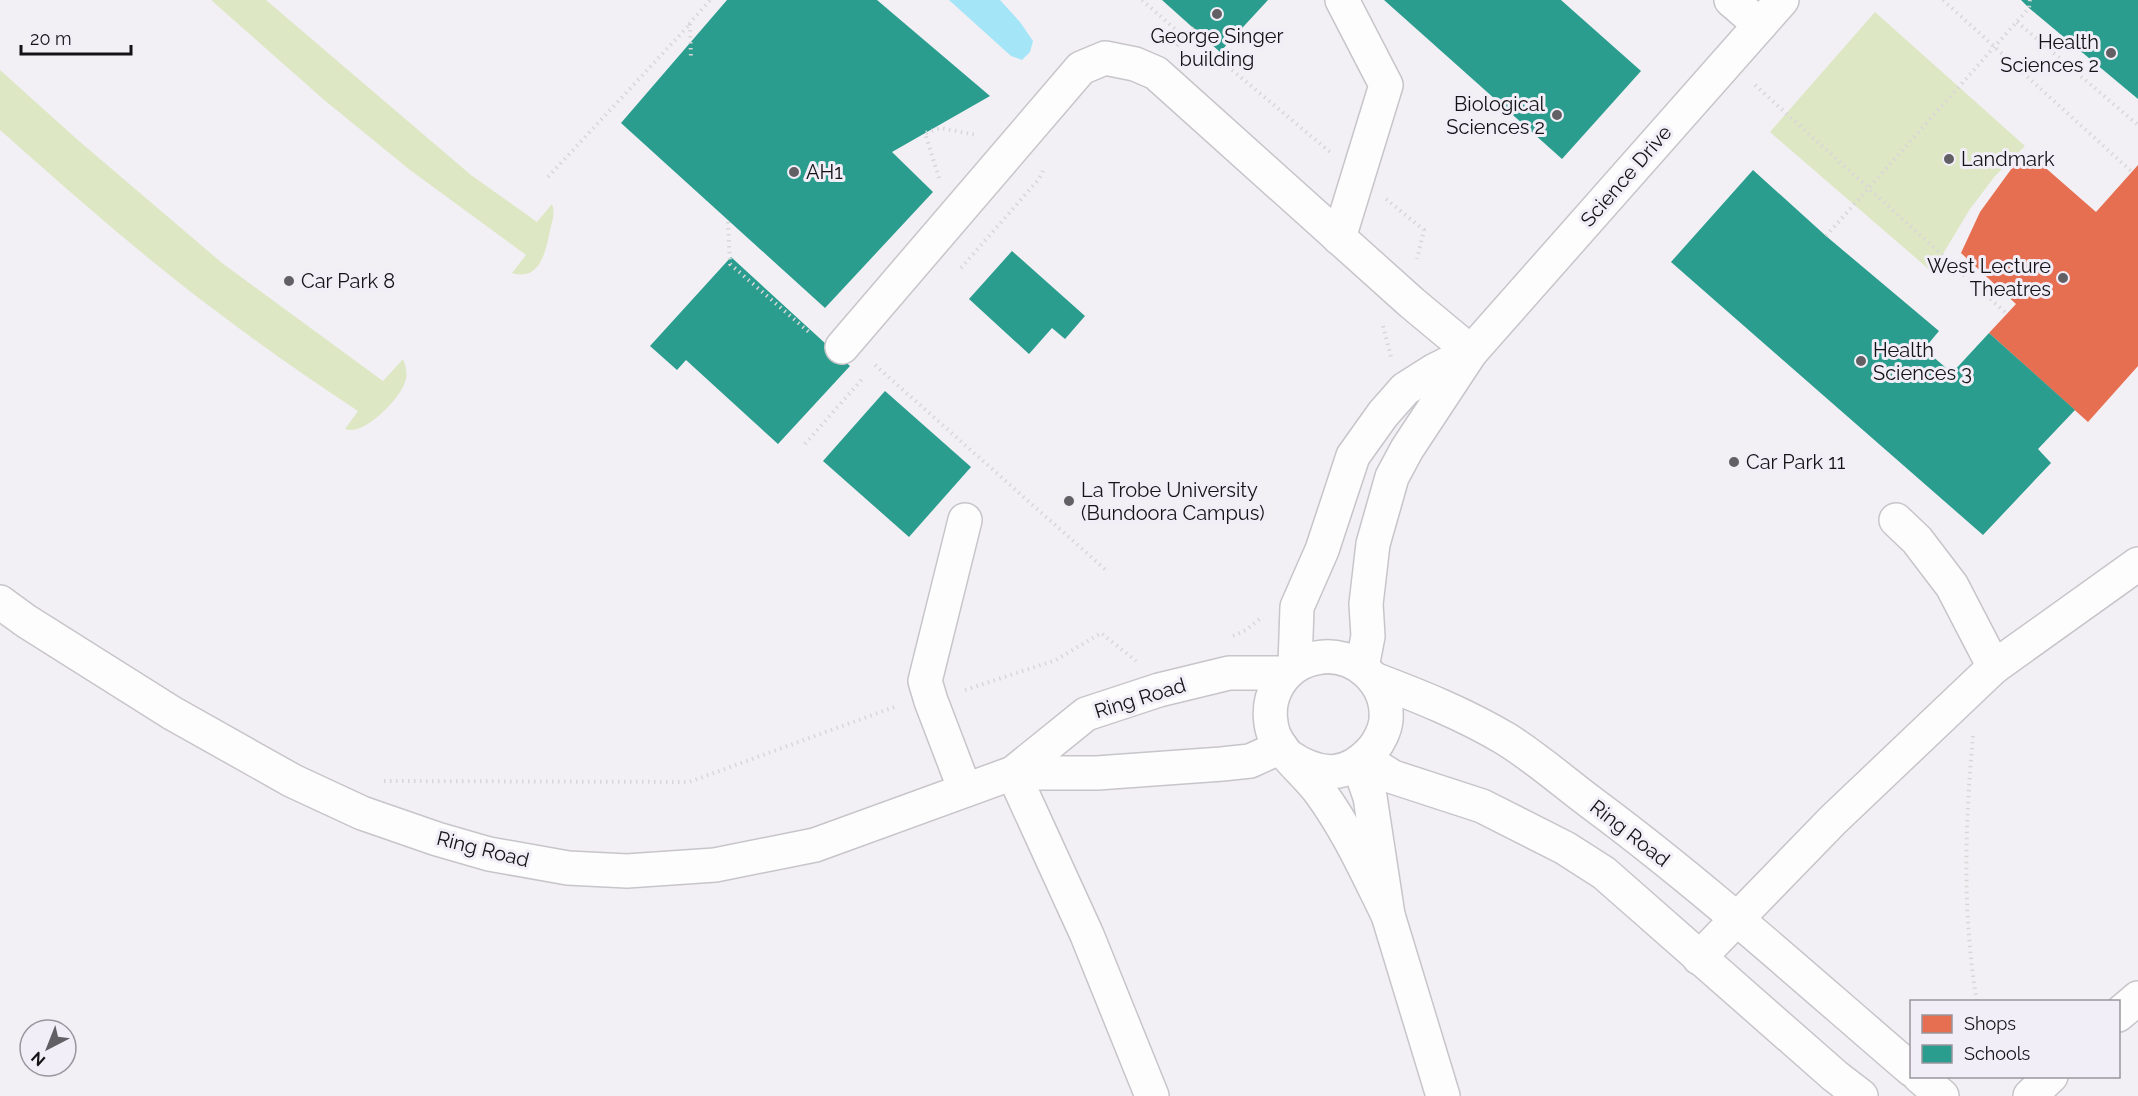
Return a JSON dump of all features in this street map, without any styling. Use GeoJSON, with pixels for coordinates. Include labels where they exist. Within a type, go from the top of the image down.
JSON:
{"type":"FeatureCollection","features":[{"type":"Feature","properties":{"kind":"street"},"geometry":{"type":"LineString","coordinates":[[1339,238],[1386,85],[1342,0]]}},
{"type":"Feature","properties":{"kind":"street"},"geometry":{"type":"LineString","coordinates":[[1731,0],[1760,25]]}},
{"type":"Feature","properties":{"kind":"street","name":"Science Drive"},"geometry":{"type":"LineString","coordinates":[[1368,673],[1366,604],[1373,544],[1392,477],[1407,449],[1471,352],[1782,0]]}},
{"type":"Feature","properties":{"kind":"street"},"geometry":{"type":"LineString","coordinates":[[830,343],[957,213],[1081,68],[1105,58],[1135,64],[1156,73],[1397,290],[1471,352]]}},
{"type":"Feature","properties":{"kind":"street","name":"Science Drive"},"geometry":{"type":"LineString","coordinates":[[1291,669],[1297,607],[1322,550],[1353,456],[1383,414],[1405,389],[1435,370],[1471,352]]}},
{"type":"Feature","properties":{"kind":"street"},"geometry":{"type":"LineString","coordinates":[[1353,456],[1392,477]]}},
{"type":"Feature","properties":{"kind":"street"},"geometry":{"type":"LineString","coordinates":[[965,520],[926,681],[931,701],[965,790]]}},
{"type":"Feature","properties":{"kind":"street"},"geometry":{"type":"LineString","coordinates":[[1896,520],[1917,540],[1952,586],[1994,667]]}},
{"type":"Feature","properties":{"kind":"street"},"geometry":{"type":"LineString","coordinates":[[1699,958],[1833,820],[1994,667],[2138,564]]}},
{"type":"Feature","properties":{"kind":"street","name":"Ring Road"},"geometry":{"type":"LineString","coordinates":[[0,602],[26,621],[172,713],[293,781],[362,813],[489,854],[579,869],[627,871],[715,865],[815,845],[1013,773],[1086,714],[1159,690],[1229,673],[1291,669]]}},
{"type":"Feature","properties":{"kind":"street"},"geometry":{"type":"LineString","coordinates":[[1285,751],[1304,766],[1322,771],[1341,770],[1361,761],[1378,742],[1386,721],[1384,699],[1368,673],[1350,660],[1336,656],[1308,659],[1291,669],[1277,686],[1271,701],[1272,725],[1285,751],[1319,791],[1349,835],[1388,915]]}},
{"type":"Feature","properties":{"kind":"street","name":"Ring Road"},"geometry":{"type":"LineString","coordinates":[[1368,673],[1508,740],[1629,831],[1737,918],[1910,1069]]}},
{"type":"Feature","properties":{"kind":"street","name":"Ring Road"},"geometry":{"type":"LineString","coordinates":[[1013,773],[1097,773],[1222,765],[1250,761],[1285,751]]}},
{"type":"Feature","properties":{"kind":"street"},"geometry":{"type":"LineString","coordinates":[[1361,761],[1370,797],[1388,915],[1443,1096]]}},
{"type":"Feature","properties":{"kind":"street"},"geometry":{"type":"LineString","coordinates":[[1361,761],[1393,777],[1482,806],[1565,848],[1604,873],[1842,1086],[1861,1096]]}},
{"type":"Feature","properties":{"kind":"street"},"geometry":{"type":"LineString","coordinates":[[1013,773],[1087,935],[1152,1096]]}},
{"type":"Feature","properties":{"kind":"street"},"geometry":{"type":"LineString","coordinates":[[2120,1008],[2138,997]]}},
{"type":"Feature","properties":{"kind":"street"},"geometry":{"type":"LineString","coordinates":[[2120,1013],[2138,997]]}},
{"type":"Feature","properties":{"kind":"street","name":"Ring Road"},"geometry":{"type":"LineString","coordinates":[[1860,1025],[1910,1044]]}},
{"type":"Feature","properties":{"kind":"street"},"geometry":{"type":"LineString","coordinates":[[1920,1078],[1942,1096]]}},
{"type":"Feature","properties":{"kind":"street"},"geometry":{"type":"LineString","coordinates":[[2030,1096],[2050,1078]]}},
{"type":"Feature","properties":{"kind":"path"},"geometry":{"type":"LineString","coordinates":[[548,177],[710,0]]}},
{"type":"Feature","properties":{"kind":"path"},"geometry":{"type":"LineString","coordinates":[[1142,0],[1184,37],[1207,49],[1424,230],[1415,270],[1378,310],[1391,355],[1390,364]]}},
{"type":"Feature","properties":{"kind":"path"},"geometry":{"type":"LineString","coordinates":[[1943,0],[2132,172]]}},
{"type":"Feature","properties":{"kind":"path"},"geometry":{"type":"LineString","coordinates":[[1826,236],[2030,8],[2030,0]]}},
{"type":"Feature","properties":{"kind":"path"},"geometry":{"type":"LineString","coordinates":[[2017,22],[2138,125]]}},
{"type":"Feature","properties":{"kind":"path"},"geometry":{"type":"LineString","coordinates":[[689,25],[692,60]]}},
{"type":"Feature","properties":{"kind":"path"},"geometry":{"type":"LineString","coordinates":[[1156,73],[1184,37],[1194,28]]}},
{"type":"Feature","properties":{"kind":"path"},"geometry":{"type":"LineString","coordinates":[[1755,85],[2007,314]]}},
{"type":"Feature","properties":{"kind":"path"},"geometry":{"type":"LineString","coordinates":[[957,213],[945,199],[924,133],[941,128],[1014,146]]}},
{"type":"Feature","properties":{"kind":"path"},"geometry":{"type":"LineString","coordinates":[[728,222],[730,264],[830,343]]}},
{"type":"Feature","properties":{"kind":"path"},"geometry":{"type":"LineString","coordinates":[[874,365],[1107,571]]}},
{"type":"Feature","properties":{"kind":"path"},"geometry":{"type":"LineString","coordinates":[[1225,639],[1246,630],[1266,614]]}},
{"type":"Feature","properties":{"kind":"path"},"geometry":{"type":"LineString","coordinates":[[377,782],[689,782],[904,704],[931,701],[1056,660],[1101,633],[1137,662]]}},
{"type":"Feature","properties":{"kind":"path"},"geometry":{"type":"LineString","coordinates":[[1973,733],[1969,784],[1966,902],[1970,962],[1977,1000]]}},
{"type":"Feature","properties":{"kind":"green space"},"geometry":{"type":"Polygon","coordinates":[[[211,0],[266,0],[471,175],[537,222],[552,204],[553,215],[547,244],[536,268],[530,273],[512,273],[526,255],[410,170],[323,99],[211,0]]]}},
{"type":"Feature","properties":{"kind":"green space"},"geometry":{"type":"Polygon","coordinates":[[[1875,12],[2025,146],[1995,176],[1970,209],[1932,272],[1770,132],[1875,12]]]}},
{"type":"Feature","properties":{"kind":"green space"},"geometry":{"type":"Polygon","coordinates":[[[0,70],[222,263],[383,381],[403,359],[406,379],[396,398],[371,422],[353,430],[345,429],[358,411],[191,292],[108,224],[0,130],[0,70]]]}},
{"type":"Feature","properties":{"kind":"water"},"geometry":{"type":"Polygon","coordinates":[[[949,0],[1000,0],[1033,41],[1030,52],[1022,60],[1011,56],[949,0]]]}},
{"type":"Feature","properties":{"kind":"building: Shops","name":"West Lecture Theatres"},"geometry":{"type":"Polygon","coordinates":[[[2031,155],[2096,212],[2138,165],[2138,366],[2088,422],[1989,333],[2016,304],[1961,253],[1980,212],[2012,168],[2031,155]]]}},
{"type":"Feature","properties":{"kind":"building: Schools","name":"AH1"},"geometry":{"type":"Polygon","coordinates":[[[727,0],[877,0],[990,96],[892,152],[933,192],[825,308],[621,123],[727,0]]]}},
{"type":"Feature","properties":{"kind":"building: Schools","name":"George Singer building"},"geometry":{"type":"Polygon","coordinates":[[[1162,0],[1268,0],[1220,52],[1162,0]]]}},
{"type":"Feature","properties":{"kind":"building: Schools","name":"Biological Sciences 2"},"geometry":{"type":"Polygon","coordinates":[[[1384,0],[1561,0],[1641,71],[1562,159],[1384,0]]]}},
{"type":"Feature","properties":{"kind":"building: Schools","name":"Health Sciences 2"},"geometry":{"type":"Polygon","coordinates":[[[2021,0],[2138,0],[2138,99],[2029,8],[2021,0]]]}},
{"type":"Feature","properties":{"kind":"building: Schools","name":"Health Sciences 3"},"geometry":{"type":"Polygon","coordinates":[[[1753,170],[1826,236],[1939,331],[1924,349],[1952,373],[1989,333],[2075,410],[2038,449],[2051,463],[1983,535],[1671,262],[1753,170]]]}},
{"type":"Feature","properties":{"kind":"building: Schools"},"geometry":{"type":"Polygon","coordinates":[[[1012,251],[1085,316],[1065,339],[1052,328],[1029,354],[969,299],[1012,251]]]}},
{"type":"Feature","properties":{"kind":"building: Schools"},"geometry":{"type":"Polygon","coordinates":[[[731,257],[850,366],[778,444],[686,360],[677,370],[650,346],[731,257]]]}},
{"type":"Feature","properties":{"kind":"building: Schools"},"geometry":{"type":"Polygon","coordinates":[[[885,391],[971,467],[909,537],[823,461],[885,391]]]}},
{"type":"Feature","properties":{"kind":"place","name":"George Singer building"},"geometry":{"type":"Point","coordinates":[1217,14]}},
{"type":"Feature","properties":{"kind":"place","name":"Health Sciences 2"},"geometry":{"type":"Point","coordinates":[2111,53]}},
{"type":"Feature","properties":{"kind":"place","name":"Biological Sciences 2"},"geometry":{"type":"Point","coordinates":[1557,115]}},
{"type":"Feature","properties":{"kind":"place","name":"Landmark"},"geometry":{"type":"Point","coordinates":[1949,159]}},
{"type":"Feature","properties":{"kind":"place","name":"AH1"},"geometry":{"type":"Point","coordinates":[794,172]}},
{"type":"Feature","properties":{"kind":"place","name":"West Lecture Theatres"},"geometry":{"type":"Point","coordinates":[2063,278]}},
{"type":"Feature","properties":{"kind":"place","name":"Car Park 8"},"geometry":{"type":"Point","coordinates":[289,281]}},
{"type":"Feature","properties":{"kind":"place","name":"Health Sciences 3"},"geometry":{"type":"Point","coordinates":[1861,361]}},
{"type":"Feature","properties":{"kind":"place","name":"Car Park 11"},"geometry":{"type":"Point","coordinates":[1734,462]}},
{"type":"Feature","properties":{"kind":"place","name":"La Trobe University (Bundoora Campus)"},"geometry":{"type":"Point","coordinates":[1069,501]}}]}
